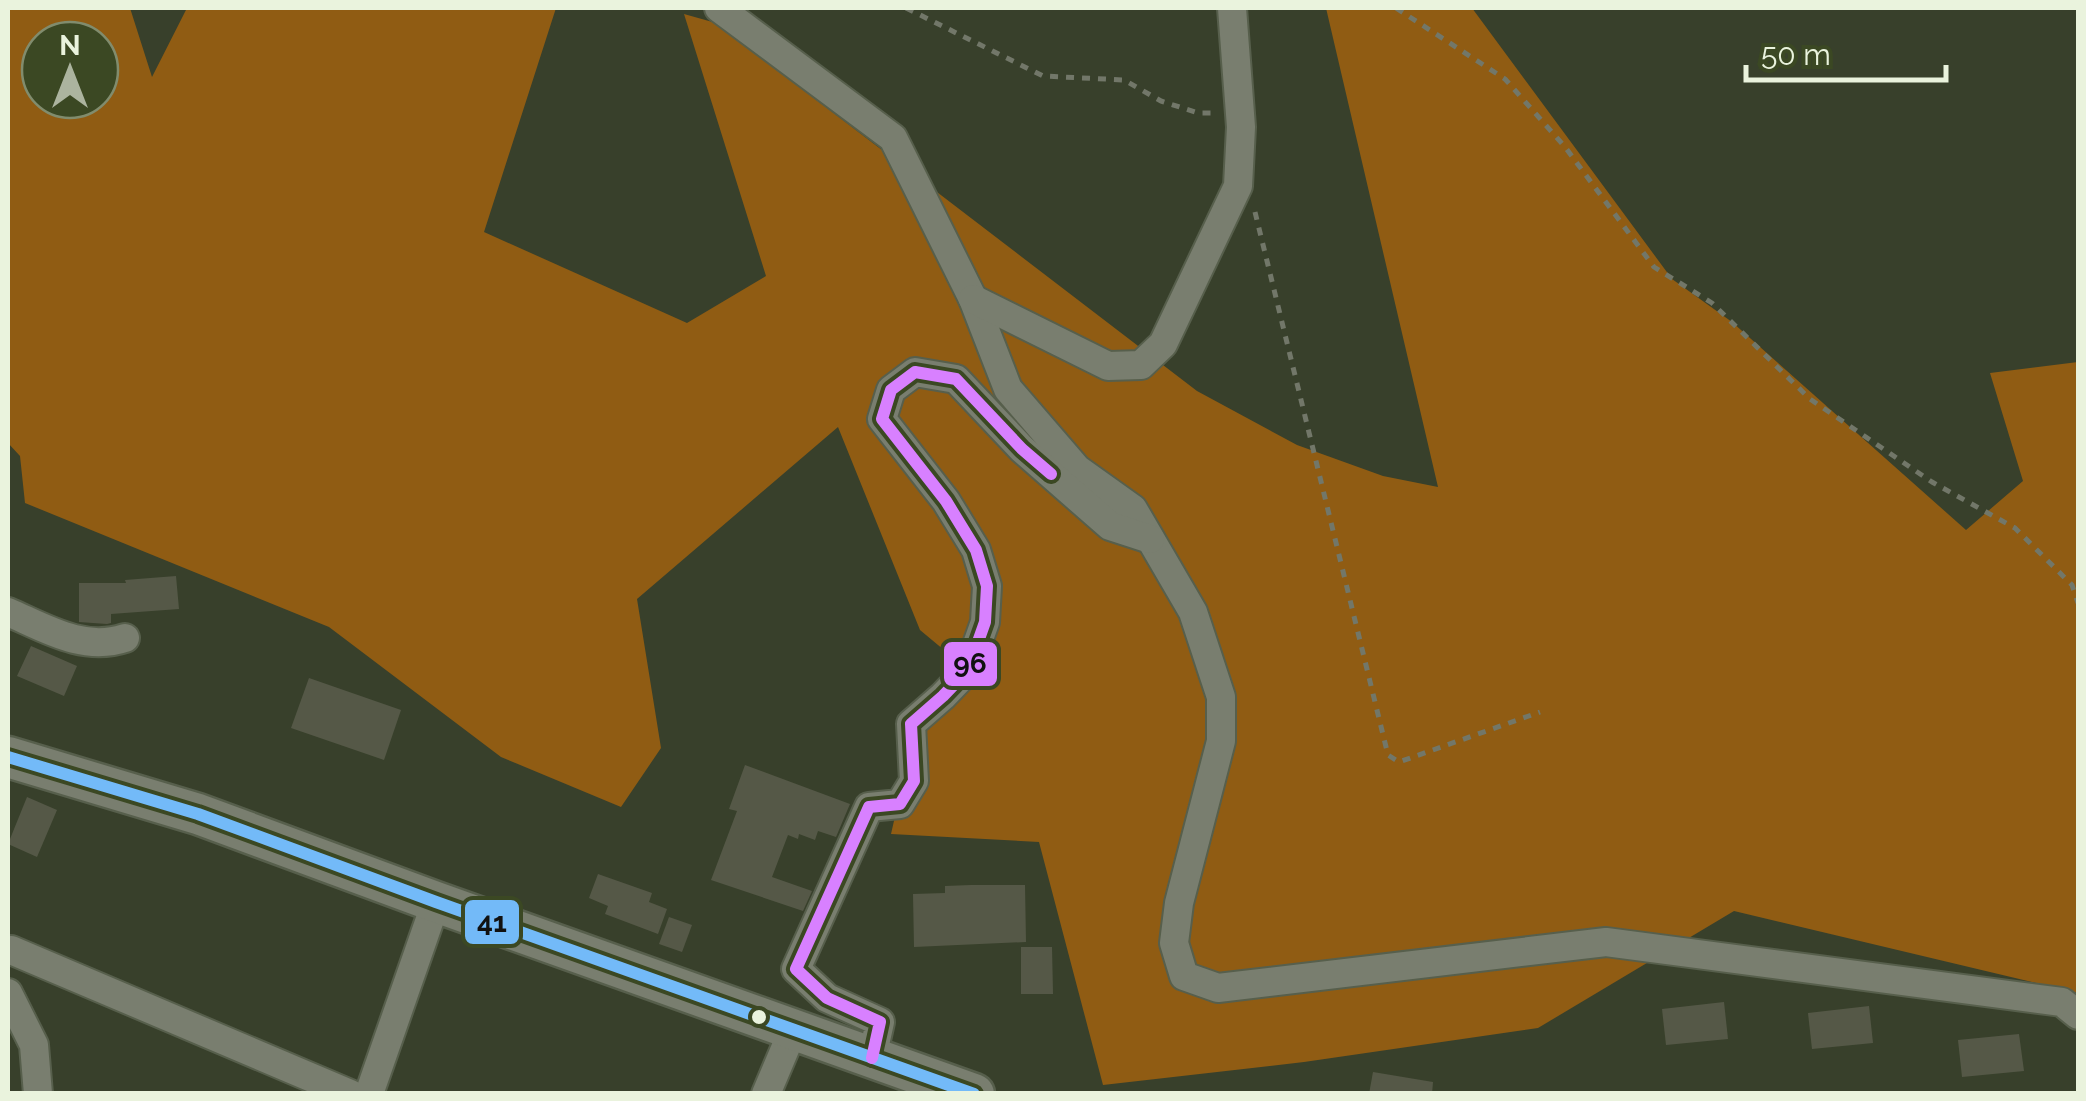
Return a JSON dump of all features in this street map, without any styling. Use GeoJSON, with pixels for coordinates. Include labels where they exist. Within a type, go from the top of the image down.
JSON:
{"type":"FeatureCollection","features":[{"type":"Feature","properties":{"kind":"main road"},"geometry":{"type":"LineString","coordinates":[[8,758],[198,814],[974,1094]]}},
{"type":"Feature","properties":{"kind":"street"},"geometry":{"type":"LineString","coordinates":[[719,8],[892,138],[973,300],[1008,389],[1077,469],[1133,509],[1193,612],[1222,697],[1221,741],[1179,903],[1174,944],[1184,976],[1218,988],[1606,942],[2062,1002],[2078,1014]]}},
{"type":"Feature","properties":{"kind":"street"},"geometry":{"type":"LineString","coordinates":[[973,300],[1108,366],[1142,365],[1164,344],[1238,186],[1240,112],[1232,8]]}},
{"type":"Feature","properties":{"kind":"street"},"geometry":{"type":"LineString","coordinates":[[872,1058],[880,1022],[827,998],[796,969],[870,807],[900,804],[914,781],[911,724],[968,670],[985,622],[987,586],[976,550],[946,501],[882,419],[891,390],[915,372],[956,379],[1022,449],[1110,526],[1150,539]]}},
{"type":"Feature","properties":{"kind":"street"},"geometry":{"type":"LineString","coordinates":[[8,612],[76,641],[109,643],[125,638]]}},
{"type":"Feature","properties":{"kind":"street"},"geometry":{"type":"LineString","coordinates":[[369,1094],[436,902]]}},
{"type":"Feature","properties":{"kind":"street"},"geometry":{"type":"LineString","coordinates":[[10,950],[350,1094]]}},
{"type":"Feature","properties":{"kind":"street"},"geometry":{"type":"LineString","coordinates":[[8,993],[34,1045],[38,1094]]}},
{"type":"Feature","properties":{"kind":"street"},"geometry":{"type":"LineString","coordinates":[[766,1094],[794,1030]]}},
{"type":"Feature","properties":{"kind":"path"},"geometry":{"type":"LineString","coordinates":[[906,8],[1043,76],[1124,80],[1160,100],[1198,112],[1240,112]]}},
{"type":"Feature","properties":{"kind":"path"},"geometry":{"type":"LineString","coordinates":[[1396,8],[1505,79],[1565,147],[1654,268],[1712,303],[1810,399],[1932,482],[2015,528],[2072,585],[2078,604]]}},
{"type":"Feature","properties":{"kind":"path"},"geometry":{"type":"LineString","coordinates":[[1238,186],[1250,194],[1388,755],[1399,762],[1540,712]]}},
{"type":"Feature","properties":{"kind":"shaded area"},"geometry":{"type":"Polygon","coordinates":[[[8,8],[130,8],[152,77],[187,8],[556,8],[484,232],[687,323],[766,276],[684,14],[716,23],[1197,391],[1297,445],[1383,476],[1438,487],[1326,8],[1472,8],[1672,279],[1732,322],[1966,530],[2023,481],[1990,373],[2078,362],[2078,993],[1734,911],[1538,1028],[1304,1062],[1103,1085],[1039,842],[891,834],[912,742],[968,670],[920,630],[838,427],[637,599],[661,748],[621,807],[501,757],[329,627],[25,503],[20,456],[8,443],[8,8]]]}},
{"type":"Feature","properties":{"kind":"building"},"geometry":{"type":"Polygon","coordinates":[[[176,576],[179,609],[111,614],[111,623],[107,624],[79,622],[79,583],[126,583],[125,580],[176,576]]]}},
{"type":"Feature","properties":{"kind":"building"},"geometry":{"type":"Polygon","coordinates":[[[31,646],[77,666],[64,696],[17,676],[31,646]]]}},
{"type":"Feature","properties":{"kind":"building"},"geometry":{"type":"Polygon","coordinates":[[[309,678],[401,710],[384,760],[291,728],[309,678]]]}},
{"type":"Feature","properties":{"kind":"building"},"geometry":{"type":"Polygon","coordinates":[[[745,765],[850,804],[836,837],[818,831],[815,840],[788,835],[772,877],[812,891],[803,911],[711,880],[737,811],[729,809],[745,765]]]}},
{"type":"Feature","properties":{"kind":"building"},"geometry":{"type":"Polygon","coordinates":[[[27,797],[57,810],[37,857],[8,844],[27,797]]]}},
{"type":"Feature","properties":{"kind":"building"},"geometry":{"type":"Polygon","coordinates":[[[598,874],[652,893],[649,902],[667,909],[658,934],[605,914],[608,906],[589,898],[598,874]]]}},
{"type":"Feature","properties":{"kind":"building"},"geometry":{"type":"Polygon","coordinates":[[[1025,885],[1026,942],[914,947],[913,894],[945,893],[945,886],[1025,885]]]}},
{"type":"Feature","properties":{"kind":"building"},"geometry":{"type":"Polygon","coordinates":[[[669,917],[692,925],[682,952],[659,944],[669,917]]]}},
{"type":"Feature","properties":{"kind":"building"},"geometry":{"type":"Polygon","coordinates":[[[1021,947],[1052,947],[1053,994],[1021,994],[1021,947]]]}},
{"type":"Feature","properties":{"kind":"building"},"geometry":{"type":"Polygon","coordinates":[[[1724,1002],[1728,1039],[1666,1045],[1662,1009],[1724,1002]]]}},
{"type":"Feature","properties":{"kind":"building"},"geometry":{"type":"Polygon","coordinates":[[[1869,1006],[1873,1043],[1812,1049],[1808,1013],[1869,1006]]]}},
{"type":"Feature","properties":{"kind":"building"},"geometry":{"type":"Polygon","coordinates":[[[2019,1034],[2024,1071],[1962,1077],[1958,1040],[2019,1034]]]}},
{"type":"Feature","properties":{"kind":"building"},"geometry":{"type":"Polygon","coordinates":[[[1373,1072],[1433,1082],[1432,1094],[1369,1094],[1373,1072]]]}},
{"type":"Feature","properties":{"kind":"transit line","name":"96"},"geometry":{"type":"LineString","coordinates":[[872,1058],[880,1022],[827,998],[796,969],[869,807],[900,804],[914,781],[911,724],[968,670],[985,622],[987,586],[976,550],[946,501],[882,419],[891,390],[915,372],[956,379],[1051,474]]}},
{"type":"Feature","properties":{"kind":"transit line","name":"41"},"geometry":{"type":"LineString","coordinates":[[8,757],[198,814],[974,1094]]}}]}
